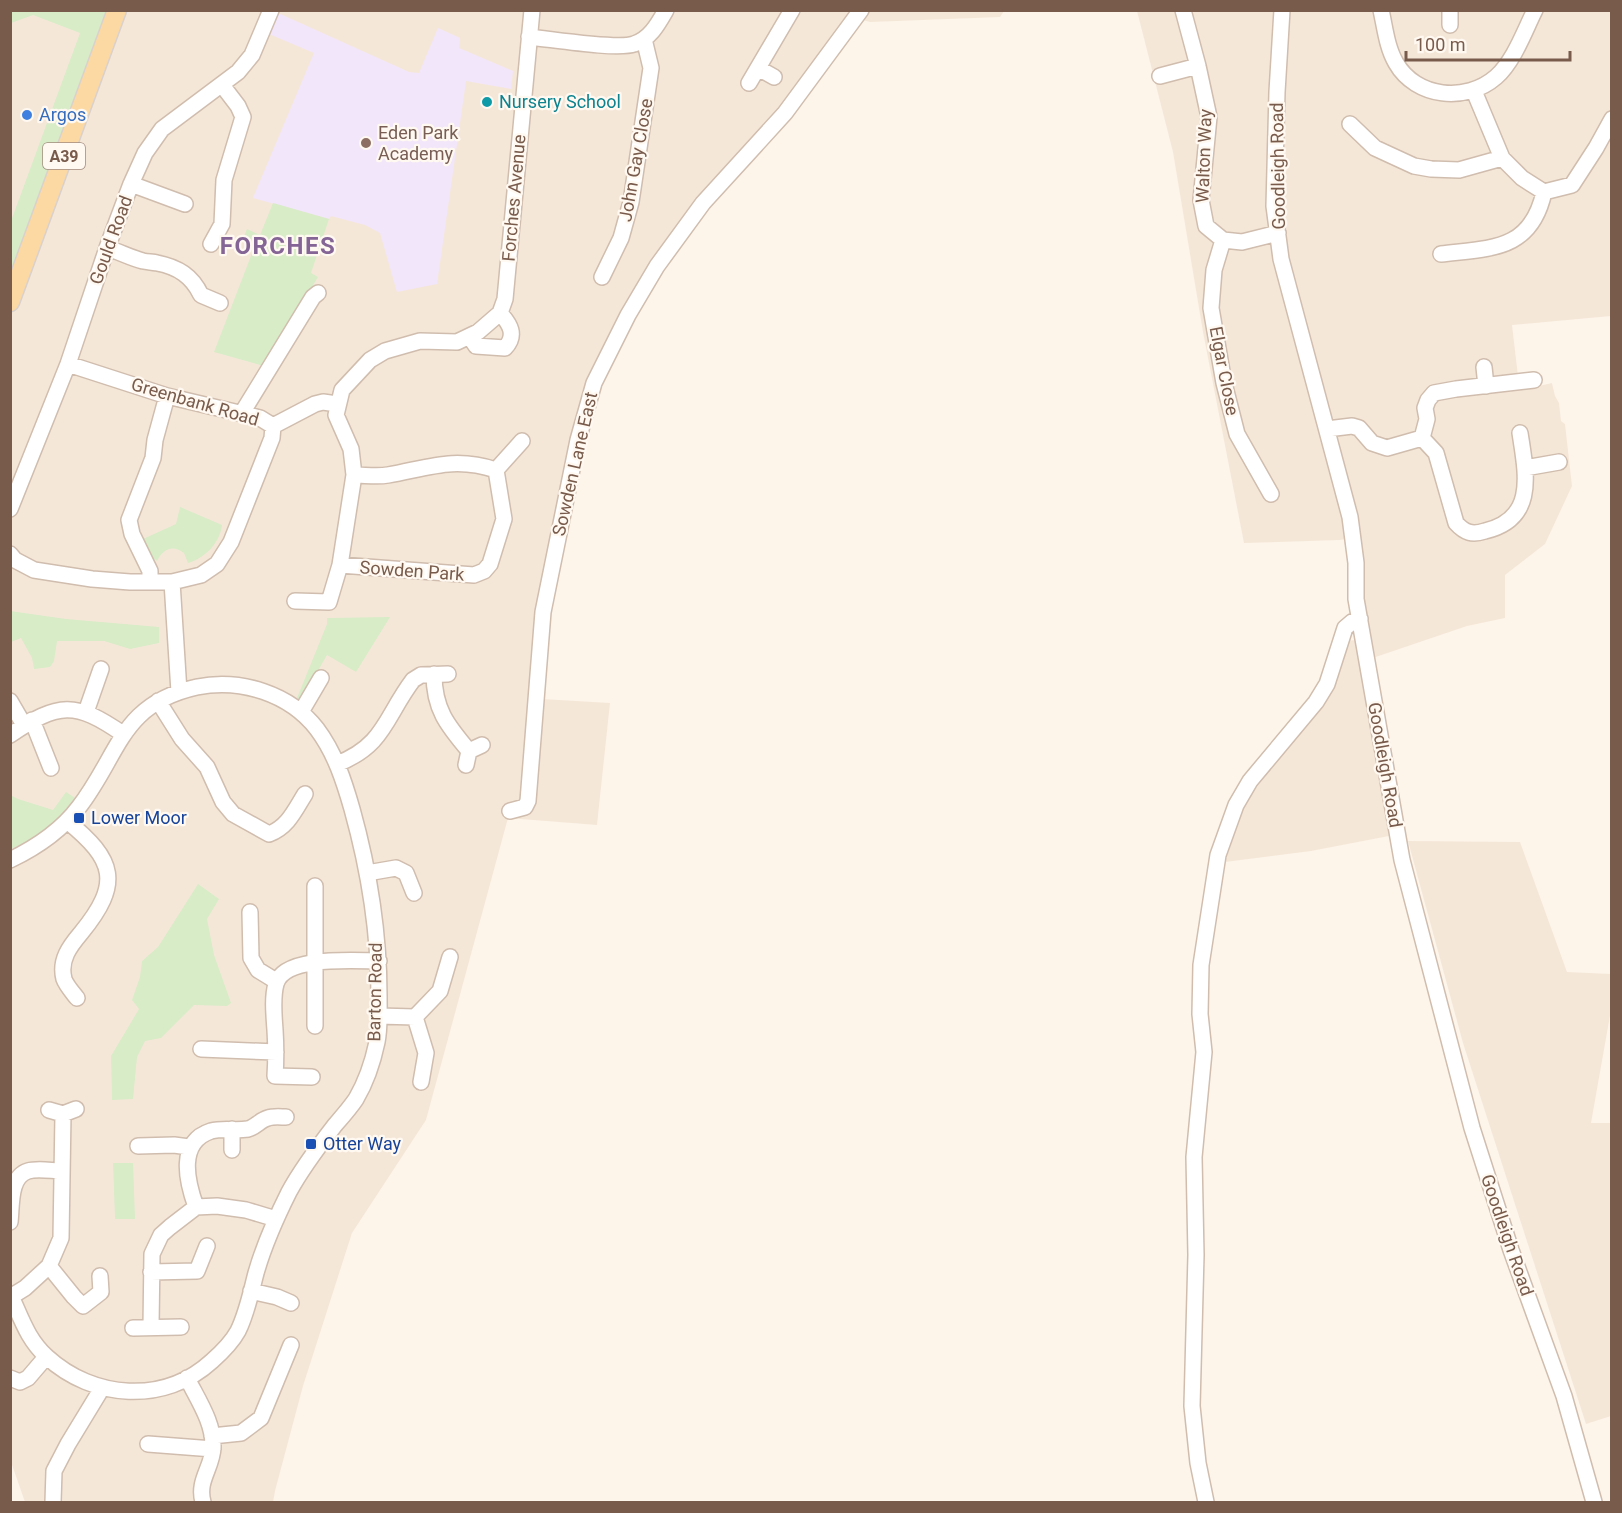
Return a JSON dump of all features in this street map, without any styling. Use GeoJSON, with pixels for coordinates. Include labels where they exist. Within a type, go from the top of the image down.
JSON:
{"type":"FeatureCollection","features":[{"type":"Feature","properties":{"kind":"main road","name":"A39"},"geometry":{"type":"LineString","coordinates":[[10,302],[117,10]]}},
{"type":"Feature","properties":{"kind":"street","name":"Gould Road"},"geometry":{"type":"LineString","coordinates":[[10,509],[68,364],[107,248],[145,153],[162,129],[179,114],[238,72],[252,55],[271,10]]}},
{"type":"Feature","properties":{"kind":"street","name":"Forches Avenue"},"geometry":{"type":"LineString","coordinates":[[500,314],[505,300],[532,10]]}},
{"type":"Feature","properties":{"kind":"street"},"geometry":{"type":"LineString","coordinates":[[530,37],[625,46],[644,39],[656,28],[666,10]]}},
{"type":"Feature","properties":{"kind":"street"},"geometry":{"type":"LineString","coordinates":[[749,83],[792,10]]}},
{"type":"Feature","properties":{"kind":"street","name":"Sowden Lane East"},"geometry":{"type":"LineString","coordinates":[[510,811],[525,807],[528,801],[543,612],[578,440],[594,383],[628,315],[657,266],[696,212],[785,112],[861,10]]}},
{"type":"Feature","properties":{"kind":"street","name":"Walton Way"},"geometry":{"type":"LineString","coordinates":[[1183,10],[1209,117],[1201,200],[1203,213],[1206,226],[1223,240]]}},
{"type":"Feature","properties":{"kind":"street","name":"Goodleigh Road"},"geometry":{"type":"LineString","coordinates":[[1282,10],[1274,206],[1281,259],[1350,517],[1356,563],[1356,599],[1359,619],[1402,860],[1472,1128],[1511,1250],[1564,1396],[1594,1503]]}},
{"type":"Feature","properties":{"kind":"street"},"geometry":{"type":"LineString","coordinates":[[1381,10],[1388,43],[1396,63],[1407,77],[1420,87],[1435,92],[1456,94],[1474,91],[1496,77],[1511,57],[1535,10]]}},
{"type":"Feature","properties":{"kind":"street","name":"John Gay Close"},"geometry":{"type":"LineString","coordinates":[[602,277],[621,238],[631,202],[651,68],[644,39]]}},
{"type":"Feature","properties":{"kind":"street"},"geometry":{"type":"LineString","coordinates":[[1160,76],[1198,66]]}},
{"type":"Feature","properties":{"kind":"street"},"geometry":{"type":"LineString","coordinates":[[758,68],[774,77]]}},
{"type":"Feature","properties":{"kind":"street"},"geometry":{"type":"LineString","coordinates":[[211,244],[222,224],[224,180],[243,117],[222,85]]}},
{"type":"Feature","properties":{"kind":"street"},"geometry":{"type":"LineString","coordinates":[[1474,91],[1502,158],[1522,178],[1544,192],[1572,185],[1596,148],[1611,119]]}},
{"type":"Feature","properties":{"kind":"street"},"geometry":{"type":"LineString","coordinates":[[1350,124],[1375,148],[1414,166],[1459,170],[1502,158]]}},
{"type":"Feature","properties":{"kind":"street"},"geometry":{"type":"LineString","coordinates":[[131,184],[185,204]]}},
{"type":"Feature","properties":{"kind":"street"},"geometry":{"type":"LineString","coordinates":[[1441,254],[1501,246],[1523,234],[1540,210],[1544,192]]}},
{"type":"Feature","properties":{"kind":"street"},"geometry":{"type":"LineString","coordinates":[[1223,240],[1242,242],[1278,233]]}},
{"type":"Feature","properties":{"kind":"street","name":"Elgar Close"},"geometry":{"type":"LineString","coordinates":[[1223,240],[1214,270],[1211,308],[1224,382],[1237,434],[1271,494]]}},
{"type":"Feature","properties":{"kind":"street"},"geometry":{"type":"LineString","coordinates":[[107,248],[145,267],[157,263],[180,270],[192,280],[201,295],[220,303]]}},
{"type":"Feature","properties":{"kind":"street"},"geometry":{"type":"LineString","coordinates":[[242,413],[313,297],[318,293]]}},
{"type":"Feature","properties":{"kind":"street"},"geometry":{"type":"LineString","coordinates":[[337,404],[342,390],[356,374],[370,360],[385,351],[420,341],[457,342],[470,337],[500,314],[510,324],[512,335],[505,348],[477,346],[470,337]]}},
{"type":"Feature","properties":{"kind":"street","name":"Greenbank Road"},"geometry":{"type":"LineString","coordinates":[[68,364],[167,396],[260,418],[273,426],[315,404],[323,402],[337,404]]}},
{"type":"Feature","properties":{"kind":"street"},"geometry":{"type":"LineString","coordinates":[[1484,367],[1486,386]]}},
{"type":"Feature","properties":{"kind":"street"},"geometry":{"type":"LineString","coordinates":[[1422,438],[1427,419],[1425,408],[1434,393],[1534,380]]}},
{"type":"Feature","properties":{"kind":"street"},"geometry":{"type":"LineString","coordinates":[[150,581],[150,571],[132,534],[129,520],[153,458],[155,440],[167,396]]}},
{"type":"Feature","properties":{"kind":"street","name":"Sowden Park"},"geometry":{"type":"LineString","coordinates":[[295,601],[329,602],[340,565],[354,475],[351,449],[336,415],[337,404]]}},
{"type":"Feature","properties":{"kind":"street"},"geometry":{"type":"LineString","coordinates":[[10,554],[15,560],[33,570],[92,579],[172,582],[201,575],[217,564],[231,542],[272,438],[273,426]]}},
{"type":"Feature","properties":{"kind":"street"},"geometry":{"type":"LineString","coordinates":[[1327,429],[1352,426],[1359,428],[1372,443],[1387,448],[1422,438],[1428,442],[1436,453],[1456,523],[1462,530],[1476,534],[1497,529],[1509,521],[1519,506],[1526,489],[1526,468],[1520,433]]}},
{"type":"Feature","properties":{"kind":"street"},"geometry":{"type":"LineString","coordinates":[[354,475],[386,476],[446,463],[476,463],[496,470],[522,441]]}},
{"type":"Feature","properties":{"kind":"street"},"geometry":{"type":"LineString","coordinates":[[1526,468],[1559,462]]}},
{"type":"Feature","properties":{"kind":"street","name":"Sowden Park"},"geometry":{"type":"LineString","coordinates":[[340,565],[463,575],[484,572],[490,564],[504,519],[496,470]]}},
{"type":"Feature","properties":{"kind":"street"},"geometry":{"type":"LineString","coordinates":[[172,582],[179,692]]}},
{"type":"Feature","properties":{"kind":"street"},"geometry":{"type":"LineString","coordinates":[[1206,1503],[1198,1463],[1192,1406],[1197,1255],[1194,1157],[1204,1052],[1200,1014],[1201,965],[1218,855],[1236,805],[1245,789],[1264,762],[1316,702],[1327,684],[1345,628],[1359,619]]}},
{"type":"Feature","properties":{"kind":"street"},"geometry":{"type":"LineString","coordinates":[[86,712],[101,669]]}},
{"type":"Feature","properties":{"kind":"street"},"geometry":{"type":"LineString","coordinates":[[337,764],[361,753],[374,742],[413,680],[421,675],[441,674],[437,704],[446,722],[472,754]]}},
{"type":"Feature","properties":{"kind":"street"},"geometry":{"type":"LineString","coordinates":[[301,712],[321,678]]}},
{"type":"Feature","properties":{"kind":"street","name":"Barton Road"},"geometry":{"type":"LineString","coordinates":[[10,860],[44,842],[67,821],[91,790],[123,734],[134,720],[158,701],[199,687],[235,684],[270,694],[301,712],[327,743],[344,781],[367,873],[379,961],[379,1016],[377,1041],[372,1061],[355,1100],[297,1177],[276,1219],[237,1332],[221,1353],[205,1368],[160,1389],[122,1392],[99,1388],[68,1374],[46,1357],[26,1333],[11,1295]]}},
{"type":"Feature","properties":{"kind":"street"},"geometry":{"type":"LineString","coordinates":[[10,701],[28,723],[51,768]]}},
{"type":"Feature","properties":{"kind":"street"},"geometry":{"type":"LineString","coordinates":[[158,701],[182,739],[207,767],[223,802],[233,814],[269,834],[279,830],[291,819],[305,794]]}},
{"type":"Feature","properties":{"kind":"street"},"geometry":{"type":"LineString","coordinates":[[10,735],[28,723],[56,710],[71,709],[86,712],[103,720],[123,734]]}},
{"type":"Feature","properties":{"kind":"street"},"geometry":{"type":"LineString","coordinates":[[67,821],[99,851],[108,876],[105,898],[71,944],[64,961],[64,979],[76,998]]}},
{"type":"Feature","properties":{"kind":"street"},"geometry":{"type":"LineString","coordinates":[[367,873],[396,868],[406,873],[414,893]]}},
{"type":"Feature","properties":{"kind":"street"},"geometry":{"type":"LineString","coordinates":[[315,886],[315,1026]]}},
{"type":"Feature","properties":{"kind":"street"},"geometry":{"type":"LineString","coordinates":[[250,912],[251,958],[258,970],[276,981]]}},
{"type":"Feature","properties":{"kind":"street"},"geometry":{"type":"LineString","coordinates":[[379,1016],[415,1017],[440,991],[450,957]]}},
{"type":"Feature","properties":{"kind":"street"},"geometry":{"type":"LineString","coordinates":[[312,1077],[275,1076],[274,998],[276,981],[285,971],[296,965],[315,962],[379,961]]}},
{"type":"Feature","properties":{"kind":"street"},"geometry":{"type":"LineString","coordinates":[[415,1017],[426,1053],[421,1082]]}},
{"type":"Feature","properties":{"kind":"street"},"geometry":{"type":"LineString","coordinates":[[201,1049],[276,1052]]}},
{"type":"Feature","properties":{"kind":"street"},"geometry":{"type":"LineString","coordinates":[[11,1295],[25,1288],[49,1266],[61,1238],[63,1111]]}},
{"type":"Feature","properties":{"kind":"street"},"geometry":{"type":"LineString","coordinates":[[196,1207],[187,1170],[189,1147],[208,1132],[251,1128],[268,1117],[286,1117]]}},
{"type":"Feature","properties":{"kind":"street"},"geometry":{"type":"LineString","coordinates":[[232,1129],[232,1150]]}},
{"type":"Feature","properties":{"kind":"street"},"geometry":{"type":"LineString","coordinates":[[138,1146],[189,1147]]}},
{"type":"Feature","properties":{"kind":"street"},"geometry":{"type":"LineString","coordinates":[[10,1222],[11,1197],[17,1179],[26,1171],[62,1171]]}},
{"type":"Feature","properties":{"kind":"street"},"geometry":{"type":"LineString","coordinates":[[151,1327],[152,1254],[162,1235],[196,1207],[229,1206],[276,1219]]}},
{"type":"Feature","properties":{"kind":"street"},"geometry":{"type":"LineString","coordinates":[[151,1272],[197,1271],[207,1246]]}},
{"type":"Feature","properties":{"kind":"street"},"geometry":{"type":"LineString","coordinates":[[49,1266],[83,1306],[101,1293],[100,1276]]}},
{"type":"Feature","properties":{"kind":"street"},"geometry":{"type":"LineString","coordinates":[[251,1291],[291,1303]]}},
{"type":"Feature","properties":{"kind":"street"},"geometry":{"type":"LineString","coordinates":[[133,1328],[182,1327]]}},
{"type":"Feature","properties":{"kind":"street"},"geometry":{"type":"LineString","coordinates":[[148,1444],[212,1443],[241,1433],[261,1418],[291,1345]]}},
{"type":"Feature","properties":{"kind":"street"},"geometry":{"type":"LineString","coordinates":[[10,1378],[20,1382],[28,1378],[46,1357]]}},
{"type":"Feature","properties":{"kind":"street"},"geometry":{"type":"LineString","coordinates":[[187,1378],[207,1417],[212,1443],[201,1486],[203,1503]]}},
{"type":"Feature","properties":{"kind":"street"},"geometry":{"type":"LineString","coordinates":[[53,1503],[54,1471],[99,1393],[99,1388]]}},
{"type":"Feature","properties":{"kind":"shaded area"},"geometry":{"type":"Polygon","coordinates":[[[10,11],[1004,11],[1000,17],[870,22],[848,16],[731,180],[620,322],[589,387],[537,628],[542,699],[610,703],[597,825],[508,818],[426,1120],[352,1233],[303,1386],[273,1502],[25,1502],[11,1462],[10,873],[14,848],[10,845],[10,11]]]}},
{"type":"Feature","properties":{"kind":"shaded area"},"geometry":{"type":"Polygon","coordinates":[[[1137,11],[1611,11],[1611,316],[1512,325],[1518,376],[1537,373],[1539,386],[1552,383],[1559,403],[1561,421],[1565,424],[1572,486],[1545,544],[1505,575],[1505,618],[1467,626],[1361,662],[1389,836],[1311,851],[1225,862],[1246,801],[1324,701],[1345,641],[1356,640],[1358,537],[1340,540],[1244,543],[1203,332],[1173,152],[1137,11]]]}},
{"type":"Feature","properties":{"kind":"shaded area","name":"Eden Park Academy"},"geometry":{"type":"Polygon","coordinates":[[[278,13],[409,72],[419,73],[438,28],[460,38],[459,48],[513,71],[511,89],[466,81],[437,284],[397,292],[380,233],[365,225],[331,216],[329,219],[253,198],[314,53],[269,34],[278,13]]]}},
{"type":"Feature","properties":{"kind":"shaded area"},"geometry":{"type":"Polygon","coordinates":[[[1408,841],[1520,842],[1567,972],[1611,974],[1611,1010],[1591,1123],[1611,1123],[1611,1416],[1586,1424],[1463,1043],[1408,841]]]}},
{"type":"Feature","properties":{"kind":"green space"},"geometry":{"type":"Polygon","coordinates":[[[11,11],[107,11],[11,270],[11,221],[80,33],[33,15],[11,23],[11,11]]]}},
{"type":"Feature","properties":{"kind":"green space"},"geometry":{"type":"Polygon","coordinates":[[[273,203],[329,219],[311,273],[318,277],[264,366],[214,352],[254,248],[242,241],[247,229],[260,235],[273,203]]]}},
{"type":"Feature","properties":{"kind":"green space"},"geometry":{"type":"Polygon","coordinates":[[[180,507],[222,525],[221,532],[211,549],[194,561],[188,563],[184,553],[172,548],[162,553],[157,561],[150,555],[143,539],[176,524],[180,507]]]}},
{"type":"Feature","properties":{"kind":"green space"},"geometry":{"type":"Polygon","coordinates":[[[10,611],[66,619],[159,627],[159,643],[130,649],[104,641],[57,641],[54,661],[50,667],[34,669],[32,658],[21,638],[11,642],[10,611]]]}},
{"type":"Feature","properties":{"kind":"green space"},"geometry":{"type":"Polygon","coordinates":[[[390,617],[356,672],[327,655],[301,700],[297,698],[327,624],[327,618],[390,617]]]}},
{"type":"Feature","properties":{"kind":"green space"},"geometry":{"type":"Polygon","coordinates":[[[66,792],[75,798],[61,814],[38,834],[11,849],[10,795],[53,810],[66,792]]]}},
{"type":"Feature","properties":{"kind":"green space"},"geometry":{"type":"Polygon","coordinates":[[[198,884],[219,899],[207,919],[214,955],[231,1003],[227,1006],[194,1005],[161,1038],[145,1041],[137,1057],[133,1099],[112,1100],[111,1056],[139,1009],[132,1000],[140,977],[142,961],[158,947],[198,884]]]}},
{"type":"Feature","properties":{"kind":"green space"},"geometry":{"type":"Polygon","coordinates":[[[113,1163],[133,1163],[135,1219],[115,1219],[113,1163]]]}},
{"type":"Feature","properties":{"kind":"place","name":"Nursery School"},"geometry":{"type":"Point","coordinates":[487,102]}},
{"type":"Feature","properties":{"kind":"place","name":"Argos"},"geometry":{"type":"Point","coordinates":[27,115]}},
{"type":"Feature","properties":{"kind":"place","name":"Eden Park Academy"},"geometry":{"type":"Point","coordinates":[366,143]}},
{"type":"Feature","properties":{"kind":"place","name":"Lower Moor"},"geometry":{"type":"Point","coordinates":[79,818]}},
{"type":"Feature","properties":{"kind":"place","name":"Otter Way"},"geometry":{"type":"Point","coordinates":[311,1144]}},
{"type":"Feature","properties":{"kind":"district","name":"FORCHES"},"geometry":{"type":"Point","coordinates":[278,246]}}]}
